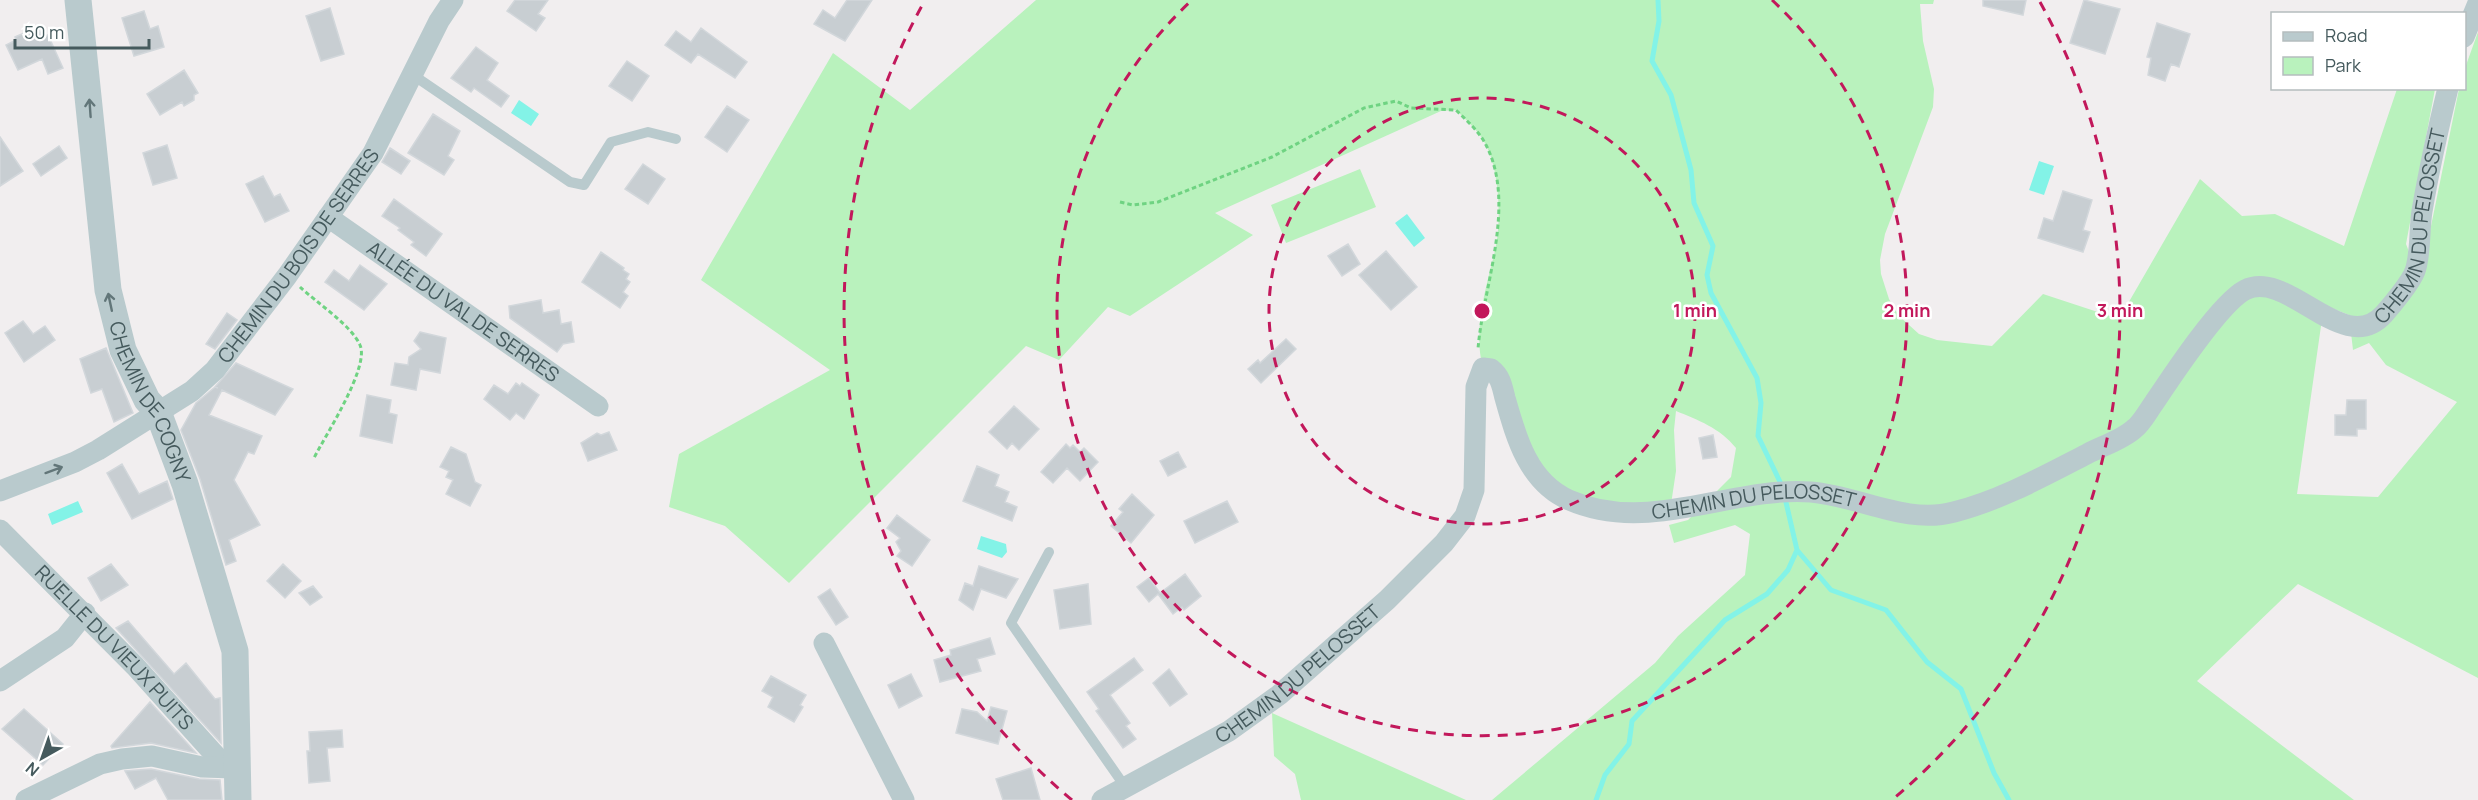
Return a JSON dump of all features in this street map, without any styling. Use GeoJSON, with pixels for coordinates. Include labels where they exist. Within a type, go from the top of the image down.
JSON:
{"type":"FeatureCollection","features":[{"type":"Feature","properties":{"kind":"street","name":"CHEMIN DE COGNY"},"geometry":{"type":"LineString","coordinates":[[78,0],[108,290],[123,350],[147,400],[158,412],[185,484],[235,651],[238,723],[231,768],[238,800]]}},
{"type":"Feature","properties":{"kind":"street","name":"CHEMIN DU BOIS DE SERRES"},"geometry":{"type":"LineString","coordinates":[[0,491],[75,462],[142,424],[192,391],[215,370],[287,276],[373,153],[439,21],[453,0]]}},
{"type":"Feature","properties":{"kind":"street"},"geometry":{"type":"LineString","coordinates":[[2466,32],[2478,3]]}},
{"type":"Feature","properties":{"kind":"street","name":"CHEMIN DU PELOSSET"},"geometry":{"type":"LineString","coordinates":[[1102,800],[1229,731],[1279,695],[1387,600],[1444,543],[1465,516],[1472,498],[1476,387],[1483,368],[1491,369],[1500,379],[1516,436],[1536,474],[1557,494],[1568,500],[1608,512],[1645,513],[1670,511],[1782,492],[1827,495],[1916,516],[1952,513],[2008,494],[2134,429],[2216,320],[2249,288],[2260,287],[2289,296],[2346,327],[2360,327],[2374,322],[2383,315],[2415,271],[2421,213],[2448,90]]}},
{"type":"Feature","properties":{"kind":"street","name":"ALLÉE DU VAL DE SERRES"},"geometry":{"type":"LineString","coordinates":[[328,217],[598,406]]}},
{"type":"Feature","properties":{"kind":"street","name":"RUELLE DU VIEUX PUITS"},"geometry":{"type":"LineString","coordinates":[[0,530],[85,613],[231,768]]}},
{"type":"Feature","properties":{"kind":"street"},"geometry":{"type":"LineString","coordinates":[[0,681],[65,638],[85,613]]}},
{"type":"Feature","properties":{"kind":"street"},"geometry":{"type":"LineString","coordinates":[[824,643],[904,800]]}},
{"type":"Feature","properties":{"kind":"street"},"geometry":{"type":"LineString","coordinates":[[38,797],[100,764],[122,759],[152,756],[202,767],[231,768]]}},
{"type":"Feature","properties":{"kind":"lane"},"geometry":{"type":"LineString","coordinates":[[413,75],[570,182],[584,185],[611,142],[648,132],[676,139]]}},
{"type":"Feature","properties":{"kind":"lane"},"geometry":{"type":"LineString","coordinates":[[1049,552],[1011,623],[1126,788]]}},
{"type":"Feature","properties":{"kind":"path"},"geometry":{"type":"LineString","coordinates":[[1120,202],[1133,205],[1158,202],[1272,157],[1364,108],[1396,101],[1411,108],[1456,110],[1479,132],[1487,146],[1497,184],[1495,252],[1480,317],[1478,350],[1483,368]]}},
{"type":"Feature","properties":{"kind":"path"},"geometry":{"type":"LineString","coordinates":[[287,276],[357,339],[363,355],[354,382],[314,458]]}},
{"type":"Feature","properties":{"kind":"green space"},"geometry":{"type":"Polygon","coordinates":[[[1036,0],[1934,0],[1933,4],[1920,4],[1923,41],[1934,89],[1933,107],[1885,234],[1880,260],[1881,274],[1889,299],[1899,316],[1919,334],[1937,340],[1992,346],[2043,294],[2119,319],[2200,179],[2242,216],[2275,214],[2344,246],[2397,90],[2435,90],[2406,244],[2420,280],[2459,90],[2466,90],[2466,65],[2478,32],[2478,678],[2298,584],[2197,681],[2354,800],[1492,800],[1655,663],[1678,636],[1745,575],[1750,534],[1735,525],[1674,543],[1669,525],[1688,520],[1731,477],[1736,448],[1716,430],[1676,411],[1674,430],[1676,471],[1670,511],[1557,494],[1483,368],[1479,340],[1480,325],[1497,243],[1499,214],[1497,184],[1491,156],[1486,145],[1456,110],[1441,111],[1215,213],[1253,235],[1130,316],[1108,307],[1059,360],[1026,346],[789,583],[725,526],[669,507],[679,454],[830,370],[701,280],[833,53],[910,110],[1036,0]],[[2324,305],[2297,494],[2378,497],[2457,402],[2386,365],[2369,343],[2353,350],[2349,315],[2324,305]]]}},
{"type":"Feature","properties":{"kind":"green space"},"geometry":{"type":"Polygon","coordinates":[[[1360,169],[1376,207],[1286,243],[1271,205],[1360,169]]]}},
{"type":"Feature","properties":{"kind":"green space"},"geometry":{"type":"Polygon","coordinates":[[[1272,713],[1466,800],[1301,800],[1295,774],[1274,756],[1272,713]]]}},
{"type":"Feature","properties":{"kind":"water"},"geometry":{"type":"Polygon","coordinates":[[[519,100],[539,114],[531,126],[511,113],[519,100]]]}},
{"type":"Feature","properties":{"kind":"water"},"geometry":{"type":"Polygon","coordinates":[[[2039,161],[2054,166],[2044,195],[2029,190],[2039,161]]]}},
{"type":"Feature","properties":{"kind":"water"},"geometry":{"type":"Polygon","coordinates":[[[1407,214],[1425,238],[1414,247],[1395,223],[1407,214]]]}},
{"type":"Feature","properties":{"kind":"water"},"geometry":{"type":"Polygon","coordinates":[[[78,501],[83,512],[52,525],[48,514],[78,501]]]}},
{"type":"Feature","properties":{"kind":"water"},"geometry":{"type":"Polygon","coordinates":[[[981,536],[1006,544],[1007,552],[1002,558],[977,549],[981,536]]]}},
{"type":"Feature","properties":{"kind":"building"},"geometry":{"type":"Polygon","coordinates":[[[515,0],[548,0],[538,14],[545,18],[536,31],[507,11],[515,0]]]}},
{"type":"Feature","properties":{"kind":"building"},"geometry":{"type":"Polygon","coordinates":[[[847,0],[872,0],[845,41],[814,24],[823,10],[835,18],[847,0]]]}},
{"type":"Feature","properties":{"kind":"building"},"geometry":{"type":"Polygon","coordinates":[[[1983,0],[2026,0],[2023,15],[1983,6],[1983,0]]]}},
{"type":"Feature","properties":{"kind":"building"},"geometry":{"type":"Polygon","coordinates":[[[2084,0],[2120,9],[2105,54],[2070,43],[2084,0]]]}},
{"type":"Feature","properties":{"kind":"building"},"geometry":{"type":"Polygon","coordinates":[[[330,8],[344,54],[321,61],[306,16],[330,8]]]}},
{"type":"Feature","properties":{"kind":"building"},"geometry":{"type":"Polygon","coordinates":[[[144,11],[150,29],[158,26],[164,47],[134,56],[122,18],[144,11]]]}},
{"type":"Feature","properties":{"kind":"building"},"geometry":{"type":"Polygon","coordinates":[[[2157,23],[2190,34],[2179,67],[2171,64],[2165,81],[2148,75],[2151,58],[2147,57],[2157,23]]]}},
{"type":"Feature","properties":{"kind":"building"},"geometry":{"type":"Polygon","coordinates":[[[38,27],[42,37],[48,35],[63,68],[48,74],[42,59],[18,70],[6,45],[16,40],[15,37],[38,27]]]}},
{"type":"Feature","properties":{"kind":"building"},"geometry":{"type":"Polygon","coordinates":[[[701,28],[747,62],[735,78],[698,54],[691,63],[665,45],[676,31],[691,42],[701,28]]]}},
{"type":"Feature","properties":{"kind":"building"},"geometry":{"type":"Polygon","coordinates":[[[476,47],[498,63],[487,80],[509,96],[501,107],[474,88],[471,92],[451,78],[476,47]]]}},
{"type":"Feature","properties":{"kind":"building"},"geometry":{"type":"Polygon","coordinates":[[[627,61],[649,76],[632,101],[609,86],[627,61]]]}},
{"type":"Feature","properties":{"kind":"building"},"geometry":{"type":"Polygon","coordinates":[[[184,70],[198,93],[194,95],[194,100],[184,106],[182,102],[160,115],[147,94],[184,70]]]}},
{"type":"Feature","properties":{"kind":"building"},"geometry":{"type":"Polygon","coordinates":[[[727,106],[749,120],[727,152],[705,137],[727,106]]]}},
{"type":"Feature","properties":{"kind":"building"},"geometry":{"type":"Polygon","coordinates":[[[433,114],[460,131],[448,156],[454,160],[444,175],[408,153],[433,114]]]}},
{"type":"Feature","properties":{"kind":"building"},"geometry":{"type":"Polygon","coordinates":[[[0,137],[23,171],[0,186],[0,137]]]}},
{"type":"Feature","properties":{"kind":"building"},"geometry":{"type":"Polygon","coordinates":[[[167,145],[177,178],[153,185],[143,153],[167,145]]]}},
{"type":"Feature","properties":{"kind":"building"},"geometry":{"type":"Polygon","coordinates":[[[59,146],[67,158],[41,176],[33,164],[59,146]]]}},
{"type":"Feature","properties":{"kind":"building"},"geometry":{"type":"Polygon","coordinates":[[[390,148],[410,161],[401,174],[382,162],[390,148]]]}},
{"type":"Feature","properties":{"kind":"building"},"geometry":{"type":"Polygon","coordinates":[[[643,164],[665,179],[648,204],[625,189],[643,164]]]}},
{"type":"Feature","properties":{"kind":"building"},"geometry":{"type":"Polygon","coordinates":[[[263,176],[274,197],[280,194],[289,211],[265,222],[246,184],[263,176]]]}},
{"type":"Feature","properties":{"kind":"building"},"geometry":{"type":"Polygon","coordinates":[[[2063,191],[2092,200],[2083,230],[2090,232],[2083,252],[2038,238],[2044,218],[2053,221],[2063,191]]]}},
{"type":"Feature","properties":{"kind":"building"},"geometry":{"type":"Polygon","coordinates":[[[394,199],[442,234],[426,256],[411,245],[414,242],[398,230],[400,228],[382,216],[394,199]]]}},
{"type":"Feature","properties":{"kind":"building"},"geometry":{"type":"Polygon","coordinates":[[[1348,244],[1360,264],[1342,276],[1328,256],[1348,244]]]}},
{"type":"Feature","properties":{"kind":"building"},"geometry":{"type":"Polygon","coordinates":[[[1386,251],[1417,287],[1391,310],[1359,275],[1386,251]]]}},
{"type":"Feature","properties":{"kind":"building"},"geometry":{"type":"Polygon","coordinates":[[[601,252],[629,274],[626,279],[630,282],[623,292],[628,296],[620,308],[582,282],[601,252]]]}},
{"type":"Feature","properties":{"kind":"building"},"geometry":{"type":"Polygon","coordinates":[[[360,265],[387,284],[364,310],[325,282],[334,270],[349,281],[360,265]]]}},
{"type":"Feature","properties":{"kind":"building"},"geometry":{"type":"Polygon","coordinates":[[[541,300],[543,313],[559,310],[561,324],[571,322],[574,342],[563,344],[557,352],[510,318],[509,306],[541,300]]]}},
{"type":"Feature","properties":{"kind":"building"},"geometry":{"type":"Polygon","coordinates":[[[227,313],[237,320],[215,349],[206,344],[227,313]]]}},
{"type":"Feature","properties":{"kind":"building"},"geometry":{"type":"Polygon","coordinates":[[[23,321],[33,334],[45,326],[55,340],[24,362],[5,333],[23,321]]]}},
{"type":"Feature","properties":{"kind":"building"},"geometry":{"type":"Polygon","coordinates":[[[420,332],[446,338],[440,373],[420,369],[416,390],[391,385],[395,363],[408,365],[409,357],[421,349],[414,341],[420,332]]]}},
{"type":"Feature","properties":{"kind":"building"},"geometry":{"type":"Polygon","coordinates":[[[1286,339],[1296,349],[1261,383],[1248,369],[1258,360],[1260,363],[1286,339]]]}},
{"type":"Feature","properties":{"kind":"building"},"geometry":{"type":"Polygon","coordinates":[[[106,348],[133,413],[114,422],[102,389],[91,393],[80,359],[106,348]]]}},
{"type":"Feature","properties":{"kind":"building"},"geometry":{"type":"Polygon","coordinates":[[[236,363],[293,389],[275,415],[222,390],[209,415],[262,436],[254,454],[248,452],[234,480],[260,525],[229,540],[236,561],[226,565],[200,479],[181,430],[196,403],[215,387],[236,363]]]}},
{"type":"Feature","properties":{"kind":"building"},"geometry":{"type":"Polygon","coordinates":[[[516,383],[520,386],[522,383],[539,395],[524,419],[516,413],[510,420],[484,399],[494,385],[508,394],[516,383]]]}},
{"type":"Feature","properties":{"kind":"building"},"geometry":{"type":"Polygon","coordinates":[[[367,395],[391,400],[389,413],[397,415],[392,443],[360,436],[367,395]]]}},
{"type":"Feature","properties":{"kind":"building"},"geometry":{"type":"Polygon","coordinates":[[[2347,400],[2366,400],[2366,429],[2357,429],[2357,436],[2335,435],[2335,415],[2346,415],[2347,400]]]}},
{"type":"Feature","properties":{"kind":"building"},"geometry":{"type":"Polygon","coordinates":[[[1014,406],[1039,429],[1019,450],[1012,443],[1007,449],[989,432],[1014,406]]]}},
{"type":"Feature","properties":{"kind":"building"},"geometry":{"type":"Polygon","coordinates":[[[609,432],[617,450],[588,461],[581,443],[597,433],[601,435],[609,432]]]}},
{"type":"Feature","properties":{"kind":"building"},"geometry":{"type":"Polygon","coordinates":[[[1713,435],[1717,457],[1703,459],[1699,438],[1713,435]]]}},
{"type":"Feature","properties":{"kind":"building"},"geometry":{"type":"Polygon","coordinates":[[[1066,444],[1070,448],[1073,445],[1080,452],[1084,448],[1098,462],[1080,481],[1067,468],[1053,483],[1041,472],[1066,444]]]}},
{"type":"Feature","properties":{"kind":"building"},"geometry":{"type":"Polygon","coordinates":[[[451,447],[466,454],[475,482],[481,485],[470,506],[446,494],[453,480],[446,477],[449,471],[440,467],[451,447]]]}},
{"type":"Feature","properties":{"kind":"building"},"geometry":{"type":"Polygon","coordinates":[[[1178,452],[1186,467],[1168,476],[1160,461],[1178,452]]]}},
{"type":"Feature","properties":{"kind":"building"},"geometry":{"type":"Polygon","coordinates":[[[122,464],[139,494],[167,481],[173,499],[132,519],[107,473],[122,464]]]}},
{"type":"Feature","properties":{"kind":"building"},"geometry":{"type":"Polygon","coordinates":[[[977,466],[999,475],[995,486],[1009,492],[1005,502],[1017,507],[1012,521],[963,501],[977,466]]]}},
{"type":"Feature","properties":{"kind":"building"},"geometry":{"type":"Polygon","coordinates":[[[1132,494],[1154,515],[1131,543],[1111,526],[1123,512],[1119,509],[1132,494]]]}},
{"type":"Feature","properties":{"kind":"building"},"geometry":{"type":"Polygon","coordinates":[[[1227,501],[1238,522],[1195,543],[1184,521],[1227,501]]]}},
{"type":"Feature","properties":{"kind":"building"},"geometry":{"type":"Polygon","coordinates":[[[897,515],[930,540],[912,566],[897,556],[901,551],[896,542],[900,538],[887,528],[897,515]]]}},
{"type":"Feature","properties":{"kind":"building"},"geometry":{"type":"Polygon","coordinates":[[[111,564],[128,585],[101,601],[88,578],[111,564]]]}},
{"type":"Feature","properties":{"kind":"building"},"geometry":{"type":"Polygon","coordinates":[[[283,564],[301,581],[285,598],[267,581],[283,564]]]}},
{"type":"Feature","properties":{"kind":"building"},"geometry":{"type":"Polygon","coordinates":[[[979,566],[1018,579],[1006,598],[981,589],[973,610],[959,600],[965,583],[973,586],[979,566]]]}},
{"type":"Feature","properties":{"kind":"building"},"geometry":{"type":"Polygon","coordinates":[[[1185,574],[1201,596],[1184,610],[1182,607],[1173,614],[1158,594],[1149,602],[1137,587],[1149,578],[1160,593],[1185,574]]]}},
{"type":"Feature","properties":{"kind":"building"},"geometry":{"type":"Polygon","coordinates":[[[1088,584],[1091,624],[1060,629],[1054,590],[1088,584]]]}},
{"type":"Feature","properties":{"kind":"building"},"geometry":{"type":"Polygon","coordinates":[[[313,586],[322,597],[310,605],[299,593],[313,586]]]}},
{"type":"Feature","properties":{"kind":"building"},"geometry":{"type":"Polygon","coordinates":[[[830,589],[848,617],[836,625],[818,597],[830,589]]]}},
{"type":"Feature","properties":{"kind":"building"},"geometry":{"type":"Polygon","coordinates":[[[128,621],[174,674],[186,663],[215,699],[220,698],[221,743],[116,628],[128,621]]]}},
{"type":"Feature","properties":{"kind":"building"},"geometry":{"type":"Polygon","coordinates":[[[990,638],[995,654],[977,659],[981,671],[940,682],[934,660],[951,655],[950,650],[990,638]]]}},
{"type":"Feature","properties":{"kind":"building"},"geometry":{"type":"Polygon","coordinates":[[[1134,658],[1143,670],[1110,695],[1130,723],[1126,726],[1136,739],[1123,748],[1096,711],[1099,709],[1087,692],[1134,658]]]}},
{"type":"Feature","properties":{"kind":"building"},"geometry":{"type":"Polygon","coordinates":[[[1169,669],[1187,694],[1170,706],[1153,683],[1169,669]]]}},
{"type":"Feature","properties":{"kind":"building"},"geometry":{"type":"Polygon","coordinates":[[[911,674],[922,696],[899,708],[888,685],[911,674]]]}},
{"type":"Feature","properties":{"kind":"building"},"geometry":{"type":"Polygon","coordinates":[[[771,676],[806,695],[800,705],[803,707],[794,722],[768,707],[773,697],[762,691],[771,676]]]}},
{"type":"Feature","properties":{"kind":"building"},"geometry":{"type":"Polygon","coordinates":[[[150,702],[196,753],[151,743],[112,748],[111,746],[150,702]]]}},
{"type":"Feature","properties":{"kind":"building"},"geometry":{"type":"Polygon","coordinates":[[[991,707],[1007,711],[998,744],[956,733],[962,709],[977,712],[987,721],[991,707]]]}},
{"type":"Feature","properties":{"kind":"building"},"geometry":{"type":"Polygon","coordinates":[[[24,709],[63,744],[43,765],[2,729],[24,709]]]}},
{"type":"Feature","properties":{"kind":"building"},"geometry":{"type":"Polygon","coordinates":[[[342,730],[343,747],[327,748],[330,781],[309,783],[307,751],[310,751],[309,732],[342,730]]]}},
{"type":"Feature","properties":{"kind":"building"},"geometry":{"type":"Polygon","coordinates":[[[1031,768],[1040,800],[1003,800],[996,779],[1031,768]]]}},
{"type":"Feature","properties":{"kind":"building"},"geometry":{"type":"Polygon","coordinates":[[[151,769],[199,779],[220,780],[222,800],[168,800],[156,778],[135,789],[125,771],[151,769]]]}},
{"type":"Feature","properties":{"kind":"waterway"},"geometry":{"type":"LineString","coordinates":[[1658,0],[1659,21],[1652,61],[1671,95],[1691,170],[1694,203],[1713,246],[1707,275],[1711,293],[1757,378],[1761,403],[1758,436],[1782,486]]}},
{"type":"Feature","properties":{"kind":"waterway"},"geometry":{"type":"LineString","coordinates":[[1596,800],[1605,775],[1629,744],[1632,721],[1725,620],[1767,594],[1788,570],[1797,550],[1785,498]]}},
{"type":"Feature","properties":{"kind":"waterway"},"geometry":{"type":"LineString","coordinates":[[1797,550],[1831,590],[1886,610],[1927,662],[1961,689],[1994,773],[2009,800]]}}]}
